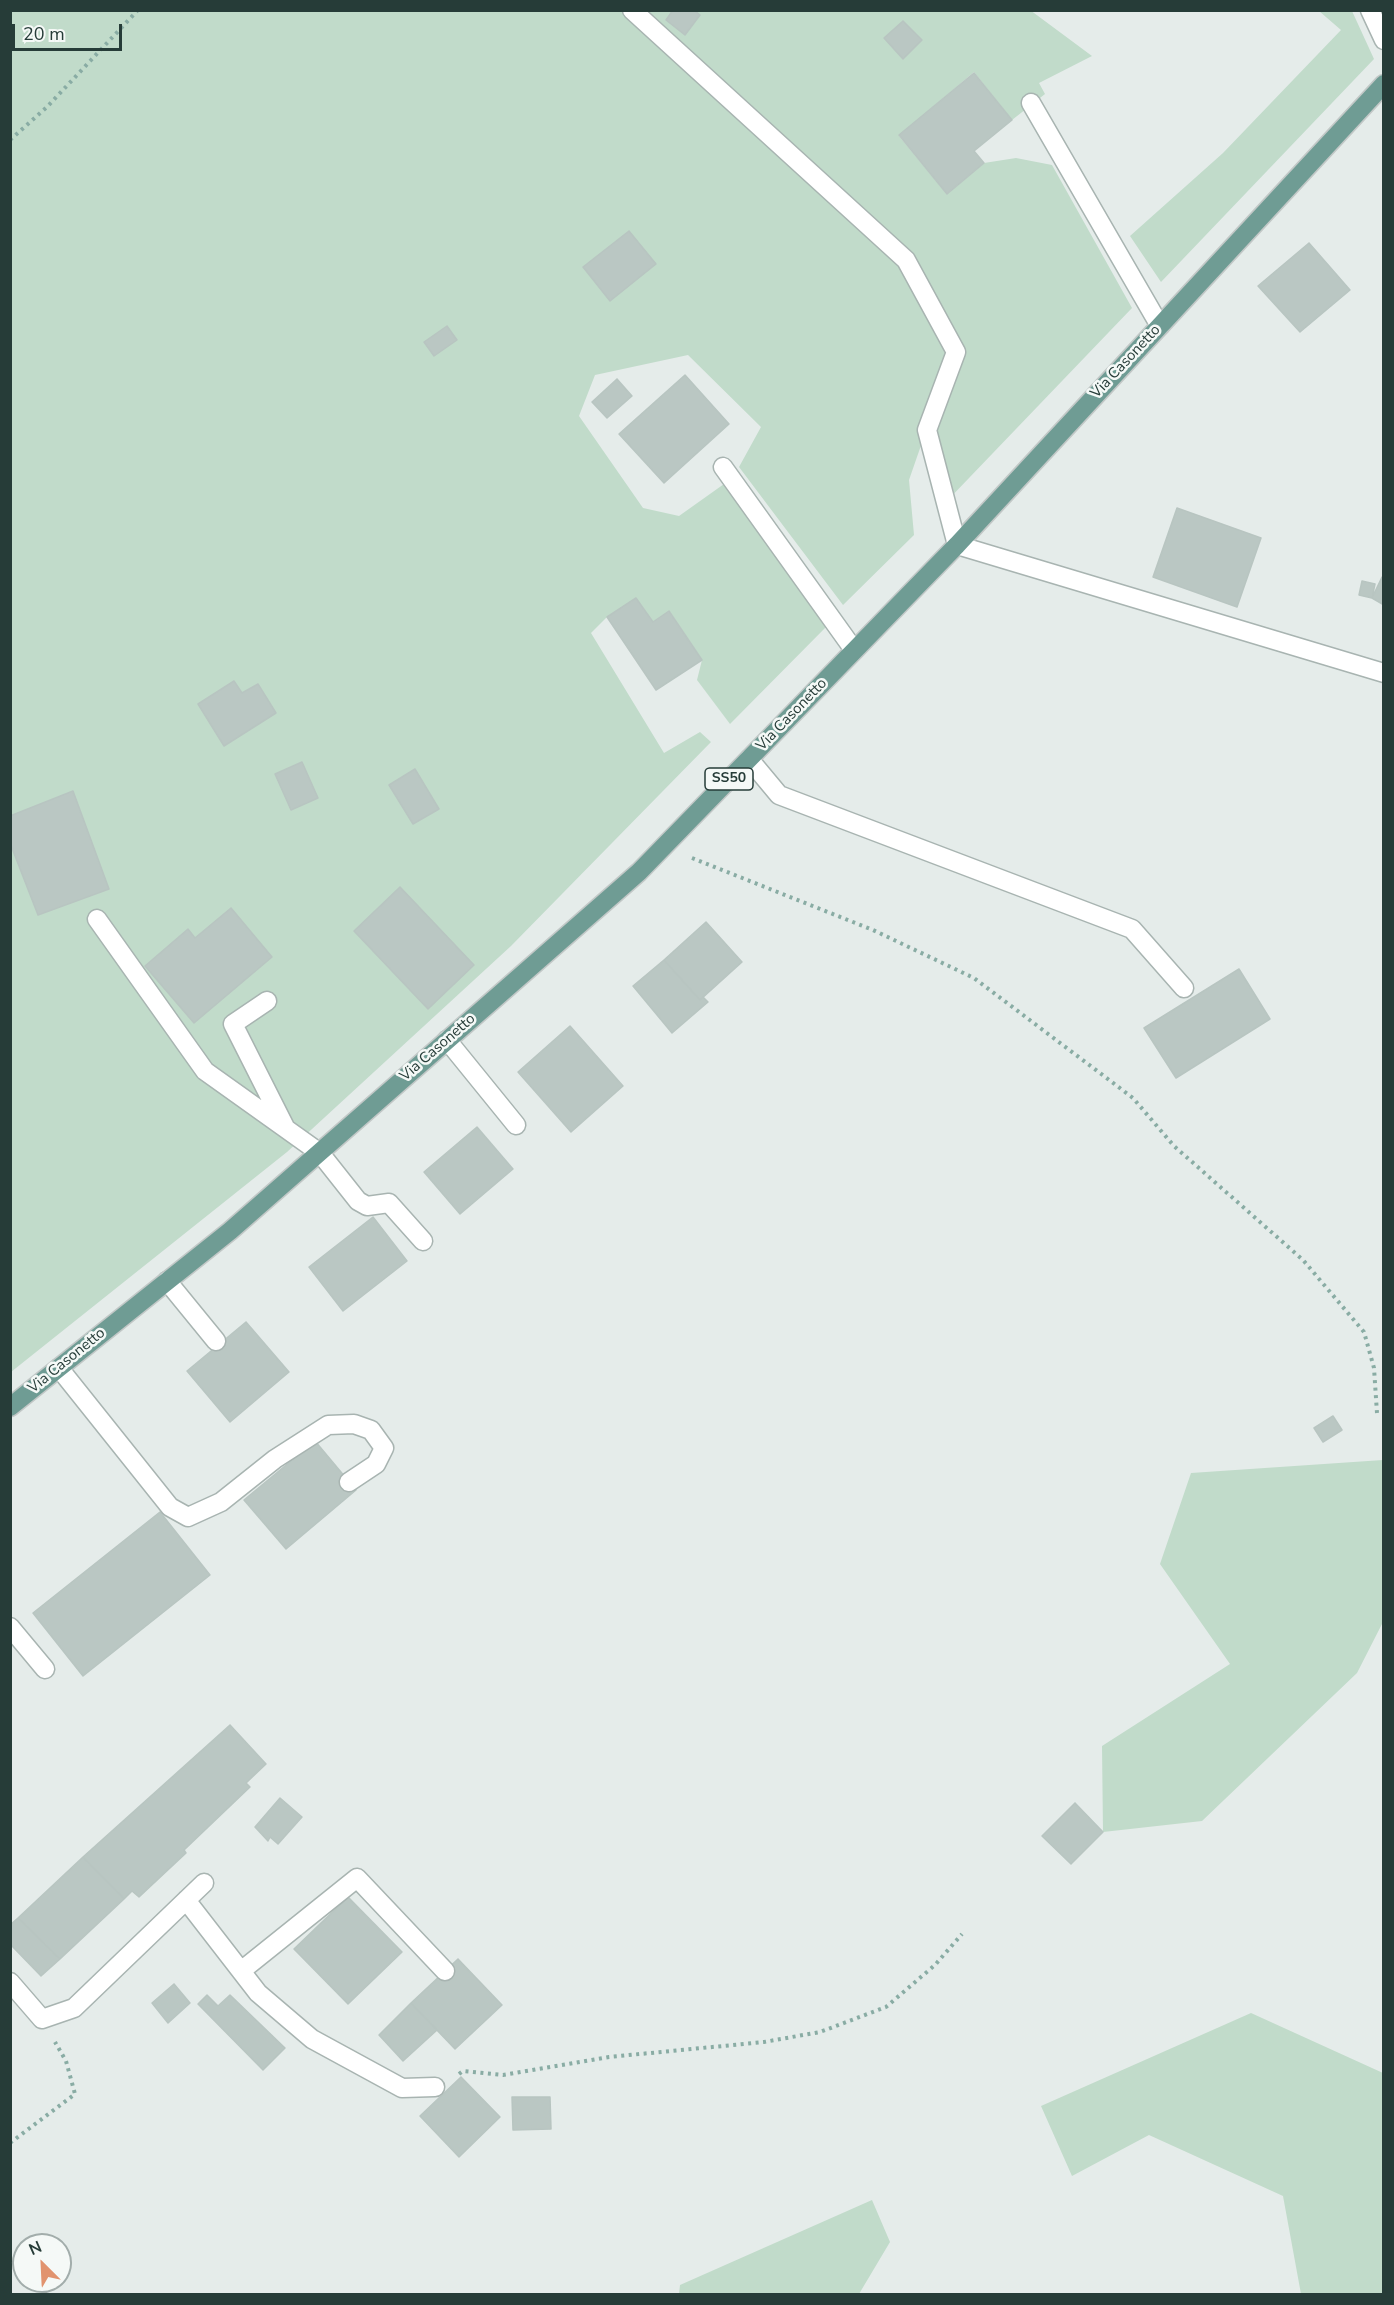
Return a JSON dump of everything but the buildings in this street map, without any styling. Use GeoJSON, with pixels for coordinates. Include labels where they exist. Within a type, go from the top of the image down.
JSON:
{"type":"FeatureCollection","features":[{"type":"Feature","properties":{"kind":"main road","name":"Via Casonetto"},"geometry":{"type":"LineString","coordinates":[[10,1407],[230,1231],[639,872],[957,545],[1383,84]]}},
{"type":"Feature","properties":{"kind":"lane"},"geometry":{"type":"LineString","coordinates":[[632,10],[906,260],[956,352],[927,430],[957,545],[1383,673]]}},
{"type":"Feature","properties":{"kind":"lane"},"geometry":{"type":"LineString","coordinates":[[1370,10],[1383,40]]}},
{"type":"Feature","properties":{"kind":"lane"},"geometry":{"type":"LineString","coordinates":[[1030,103],[1160,326]]}},
{"type":"Feature","properties":{"kind":"lane"},"geometry":{"type":"LineString","coordinates":[[723,467],[854,650]]}},
{"type":"Feature","properties":{"kind":"lane"},"geometry":{"type":"LineString","coordinates":[[749,759],[779,795],[1132,929],[1184,988]]}},
{"type":"Feature","properties":{"kind":"lane"},"geometry":{"type":"LineString","coordinates":[[97,918],[205,1071],[320,1153],[358,1201],[367,1206],[389,1203],[423,1241]]}},
{"type":"Feature","properties":{"kind":"lane"},"geometry":{"type":"LineString","coordinates":[[267,1000],[233,1024],[286,1129]]}},
{"type":"Feature","properties":{"kind":"lane"},"geometry":{"type":"LineString","coordinates":[[447,1040],[516,1125]]}},
{"type":"Feature","properties":{"kind":"lane"},"geometry":{"type":"LineString","coordinates":[[167,1281],[216,1341]]}},
{"type":"Feature","properties":{"kind":"lane"},"geometry":{"type":"LineString","coordinates":[[59,1368],[170,1507],[188,1517],[221,1502],[275,1459],[328,1425],[354,1424],[371,1430],[384,1448],[376,1464],[350,1482]]}},
{"type":"Feature","properties":{"kind":"lane"},"geometry":{"type":"LineString","coordinates":[[10,1627],[45,1669]]}},
{"type":"Feature","properties":{"kind":"lane"},"geometry":{"type":"LineString","coordinates":[[241,1971],[357,1878],[445,1971]]}},
{"type":"Feature","properties":{"kind":"lane"},"geometry":{"type":"LineString","coordinates":[[10,1982],[42,2019],[74,2008],[204,1883]]}},
{"type":"Feature","properties":{"kind":"lane"},"geometry":{"type":"LineString","coordinates":[[186,1899],[258,1993],[312,2039],[402,2088],[435,2087]]}},
{"type":"Feature","properties":{"kind":"path"},"geometry":{"type":"LineString","coordinates":[[10,140],[48,107],[138,10]]}},
{"type":"Feature","properties":{"kind":"path"},"geometry":{"type":"LineString","coordinates":[[664,847],[873,930],[974,978],[1133,1098],[1174,1146],[1303,1260],[1364,1332],[1374,1368],[1377,1413]]}},
{"type":"Feature","properties":{"kind":"path"},"geometry":{"type":"LineString","coordinates":[[435,2087],[463,2071],[503,2075],[609,2056],[764,2042],[819,2032],[886,2007],[935,1965],[962,1934]]}},
{"type":"Feature","properties":{"kind":"path"},"geometry":{"type":"LineString","coordinates":[[10,2143],[75,2094],[66,2061],[42,2019]]}},
{"type":"Feature","properties":{"kind":"green space"},"geometry":{"type":"Polygon","coordinates":[[[1030,10],[1092,56],[1039,83],[1045,94],[1012,120],[974,72],[899,136],[947,194],[984,163],[1016,158],[1052,165],[1132,308],[946,502],[926,431],[909,480],[914,535],[843,605],[739,467],[761,427],[688,355],[595,375],[579,416],[643,508],[679,516],[724,484],[828,625],[730,724],[697,680],[702,660],[670,612],[653,622],[636,598],[607,617],[591,633],[664,753],[700,732],[711,742],[511,946],[287,1152],[11,1372],[11,11],[1030,10]]]}},
{"type":"Feature","properties":{"kind":"green space"},"geometry":{"type":"Polygon","coordinates":[[[1319,11],[1352,11],[1374,59],[1161,282],[1130,236],[1223,153],[1341,30],[1319,11]]]}},
{"type":"Feature","properties":{"kind":"green space"},"geometry":{"type":"Polygon","coordinates":[[[1383,1460],[1383,1622],[1357,1673],[1202,1821],[1103,1832],[1102,1746],[1230,1664],[1160,1564],[1191,1473],[1383,1460]]]}},
{"type":"Feature","properties":{"kind":"green space"},"geometry":{"type":"Polygon","coordinates":[[[1251,2013],[1383,2073],[1383,2294],[1301,2294],[1283,2196],[1149,2135],[1072,2176],[1041,2106],[1251,2013]]]}},
{"type":"Feature","properties":{"kind":"green space"},"geometry":{"type":"Polygon","coordinates":[[[872,2200],[890,2242],[859,2294],[679,2294],[680,2285],[872,2200]]]}}]}
